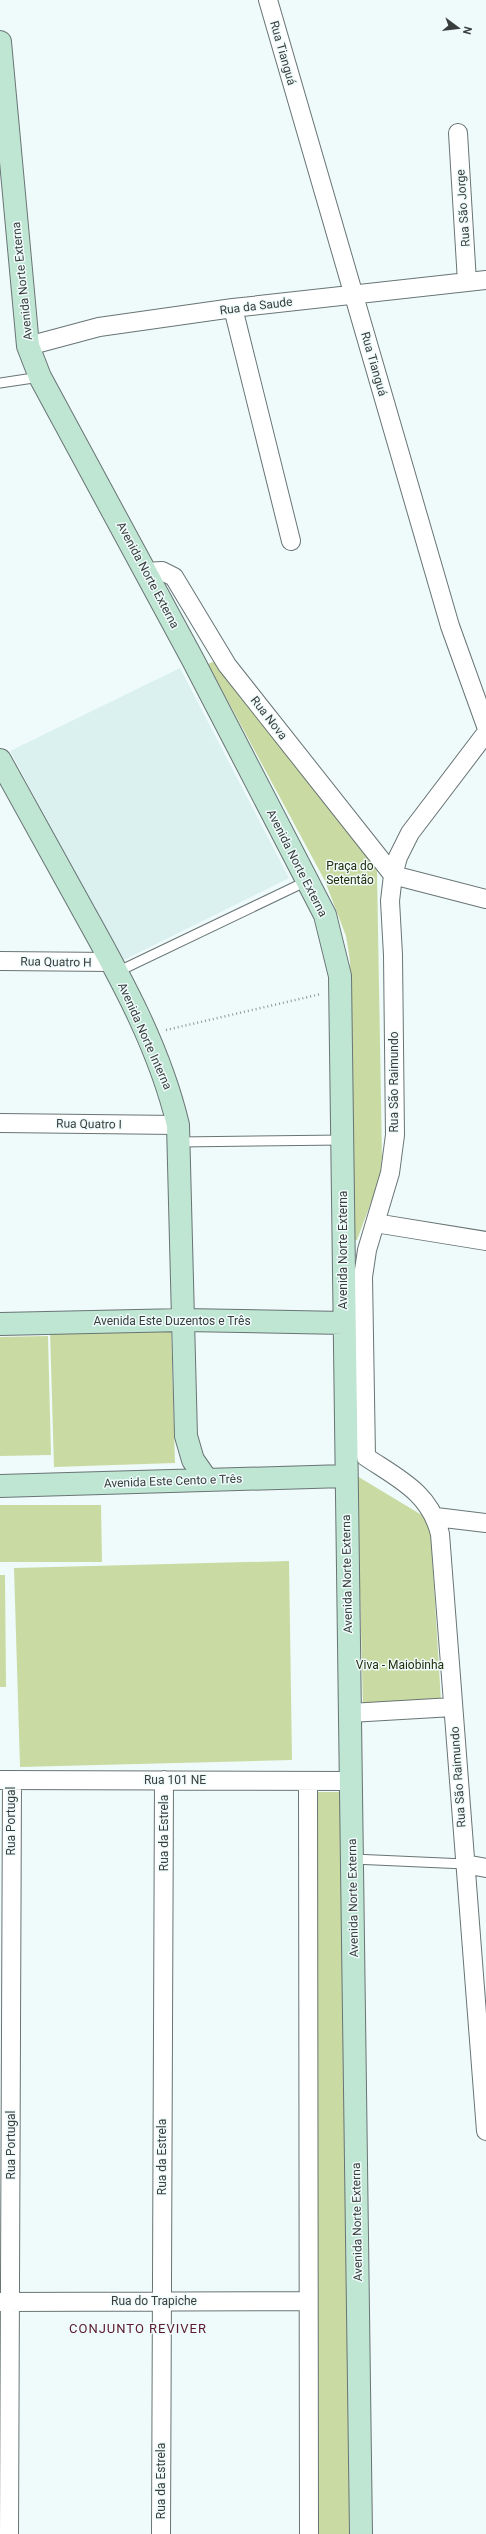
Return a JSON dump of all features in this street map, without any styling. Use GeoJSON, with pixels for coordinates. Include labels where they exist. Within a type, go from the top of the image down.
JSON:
{"type":"FeatureCollection","features":[{"type":"Feature","properties":{"kind":"street","name":"Rua Tianguá"},"geometry":{"type":"LineString","coordinates":[[268,0],[450,626],[486,726]]}},
{"type":"Feature","properties":{"kind":"street","name":"Avenida Norte Externa"},"geometry":{"type":"LineString","coordinates":[[0,42],[28,346],[40,377],[146,572],[325,915],[334,944],[341,990],[344,1323],[352,1464],[350,1713],[361,2534]]}},
{"type":"Feature","properties":{"kind":"street","name":"Rua São Jorge"},"geometry":{"type":"LineString","coordinates":[[458,133],[467,282]]}},
{"type":"Feature","properties":{"kind":"street","name":"Rua da Saude"},"geometry":{"type":"LineString","coordinates":[[28,346],[99,327],[233,308],[486,280]]}},
{"type":"Feature","properties":{"kind":"street"},"geometry":{"type":"LineString","coordinates":[[233,308],[291,541]]}},
{"type":"Feature","properties":{"kind":"street","name":"Rua Nova"},"geometry":{"type":"LineString","coordinates":[[146,572],[162,571],[174,577],[227,665],[393,876]]}},
{"type":"Feature","properties":{"kind":"street","name":"Rua São Raimundo"},"geometry":{"type":"LineString","coordinates":[[486,732],[410,833],[398,857],[393,876],[390,901],[393,955],[395,1136],[390,1173],[364,1261],[352,1464],[413,1488],[436,1517],[440,1534],[486,2130]]}},
{"type":"Feature","properties":{"kind":"street","name":"Avenida Norte Interna"},"geometry":{"type":"LineString","coordinates":[[0,760],[115,967],[146,1034],[167,1085],[178,1134],[186,1436],[193,1460],[207,1480]]}},
{"type":"Feature","properties":{"kind":"street"},"geometry":{"type":"LineString","coordinates":[[393,876],[486,900]]}},
{"type":"Feature","properties":{"kind":"street","name":"Rua Quatro H"},"geometry":{"type":"LineString","coordinates":[[0,961],[115,967]]}},
{"type":"Feature","properties":{"kind":"street","name":"Rua Quatro I"},"geometry":{"type":"LineString","coordinates":[[0,1123],[178,1134]]}},
{"type":"Feature","properties":{"kind":"street"},"geometry":{"type":"LineString","coordinates":[[375,1223],[486,1242]]}},
{"type":"Feature","properties":{"kind":"street","name":"Avenida Este Duzentos e Três"},"geometry":{"type":"LineString","coordinates":[[0,1324],[183,1320],[344,1323]]}},
{"type":"Feature","properties":{"kind":"street","name":"Avenida Este Cento e Três"},"geometry":{"type":"LineString","coordinates":[[0,1486],[207,1480],[352,1464]]}},
{"type":"Feature","properties":{"kind":"street"},"geometry":{"type":"LineString","coordinates":[[436,1517],[486,1523]]}},
{"type":"Feature","properties":{"kind":"street"},"geometry":{"type":"LineString","coordinates":[[350,1713],[453,1707]]}},
{"type":"Feature","properties":{"kind":"street","name":"Rua 101 NE"},"geometry":{"type":"LineString","coordinates":[[6,1780],[351,1781]]}},
{"type":"Feature","properties":{"kind":"street","name":"Rua Portugal"},"geometry":{"type":"LineString","coordinates":[[6,1780],[5,2460],[9,2534]]}},
{"type":"Feature","properties":{"kind":"street","name":"Rua da Estrela"},"geometry":{"type":"LineString","coordinates":[[161,2534],[164,1780]]}},
{"type":"Feature","properties":{"kind":"street"},"geometry":{"type":"LineString","coordinates":[[308,1781],[309,2534]]}},
{"type":"Feature","properties":{"kind":"street"},"geometry":{"type":"LineString","coordinates":[[465,1864],[486,1868]]}},
{"type":"Feature","properties":{"kind":"street","name":"Rua do Trapiche"},"geometry":{"type":"LineString","coordinates":[[5,2302],[308,2300]]}},
{"type":"Feature","properties":{"kind":"lane"},"geometry":{"type":"LineString","coordinates":[[0,382],[40,377]]}},
{"type":"Feature","properties":{"kind":"lane"},"geometry":{"type":"LineString","coordinates":[[115,967],[307,881]]}},
{"type":"Feature","properties":{"kind":"lane"},"geometry":{"type":"LineString","coordinates":[[178,1134],[343,1140]]}},
{"type":"Feature","properties":{"kind":"lane"},"geometry":{"type":"LineString","coordinates":[[353,1859],[465,1864]]}},
{"type":"Feature","properties":{"kind":"path"},"geometry":{"type":"LineString","coordinates":[[146,1034],[341,990]]}},
{"type":"Feature","properties":{"kind":"shaded area"},"geometry":{"type":"Polygon","coordinates":[[[180,668],[289,878],[122,961],[10,751],[180,668]]]}},
{"type":"Feature","properties":{"kind":"green space","name":"Praça do Setentão"},"geometry":{"type":"Polygon","coordinates":[[[215,661],[374,862],[377,872],[382,1157],[379,1181],[357,1240],[353,1240],[350,961],[346,936],[325,881],[208,664],[215,661]]]}},
{"type":"Feature","properties":{"kind":"green space"},"geometry":{"type":"Polygon","coordinates":[[[171,1326],[175,1463],[54,1467],[50,1330],[171,1326]]]}},
{"type":"Feature","properties":{"kind":"green space"},"geometry":{"type":"Polygon","coordinates":[[[48,1336],[51,1455],[0,1456],[0,1337],[48,1336]]]}},
{"type":"Feature","properties":{"kind":"green space","name":"Viva - Maiobinha"},"geometry":{"type":"Polygon","coordinates":[[[357,1476],[430,1520],[441,1701],[363,1706],[357,1476]]]}},
{"type":"Feature","properties":{"kind":"green space"},"geometry":{"type":"Polygon","coordinates":[[[0,1505],[101,1505],[102,1562],[0,1562],[0,1505]]]}},
{"type":"Feature","properties":{"kind":"green space"},"geometry":{"type":"Polygon","coordinates":[[[289,1561],[292,1760],[20,1767],[14,1568],[289,1561]]]}},
{"type":"Feature","properties":{"kind":"green space"},"geometry":{"type":"Polygon","coordinates":[[[0,1575],[5,1575],[6,1687],[0,1687],[0,1575]]]}},
{"type":"Feature","properties":{"kind":"green space"},"geometry":{"type":"Polygon","coordinates":[[[314,1792],[340,1792],[350,2534],[317,2534],[314,1792]]]}},
{"type":"Feature","properties":{"kind":"district","name":"CONJUNTO REVIVER"},"geometry":{"type":"Point","coordinates":[138,2328]}}]}
